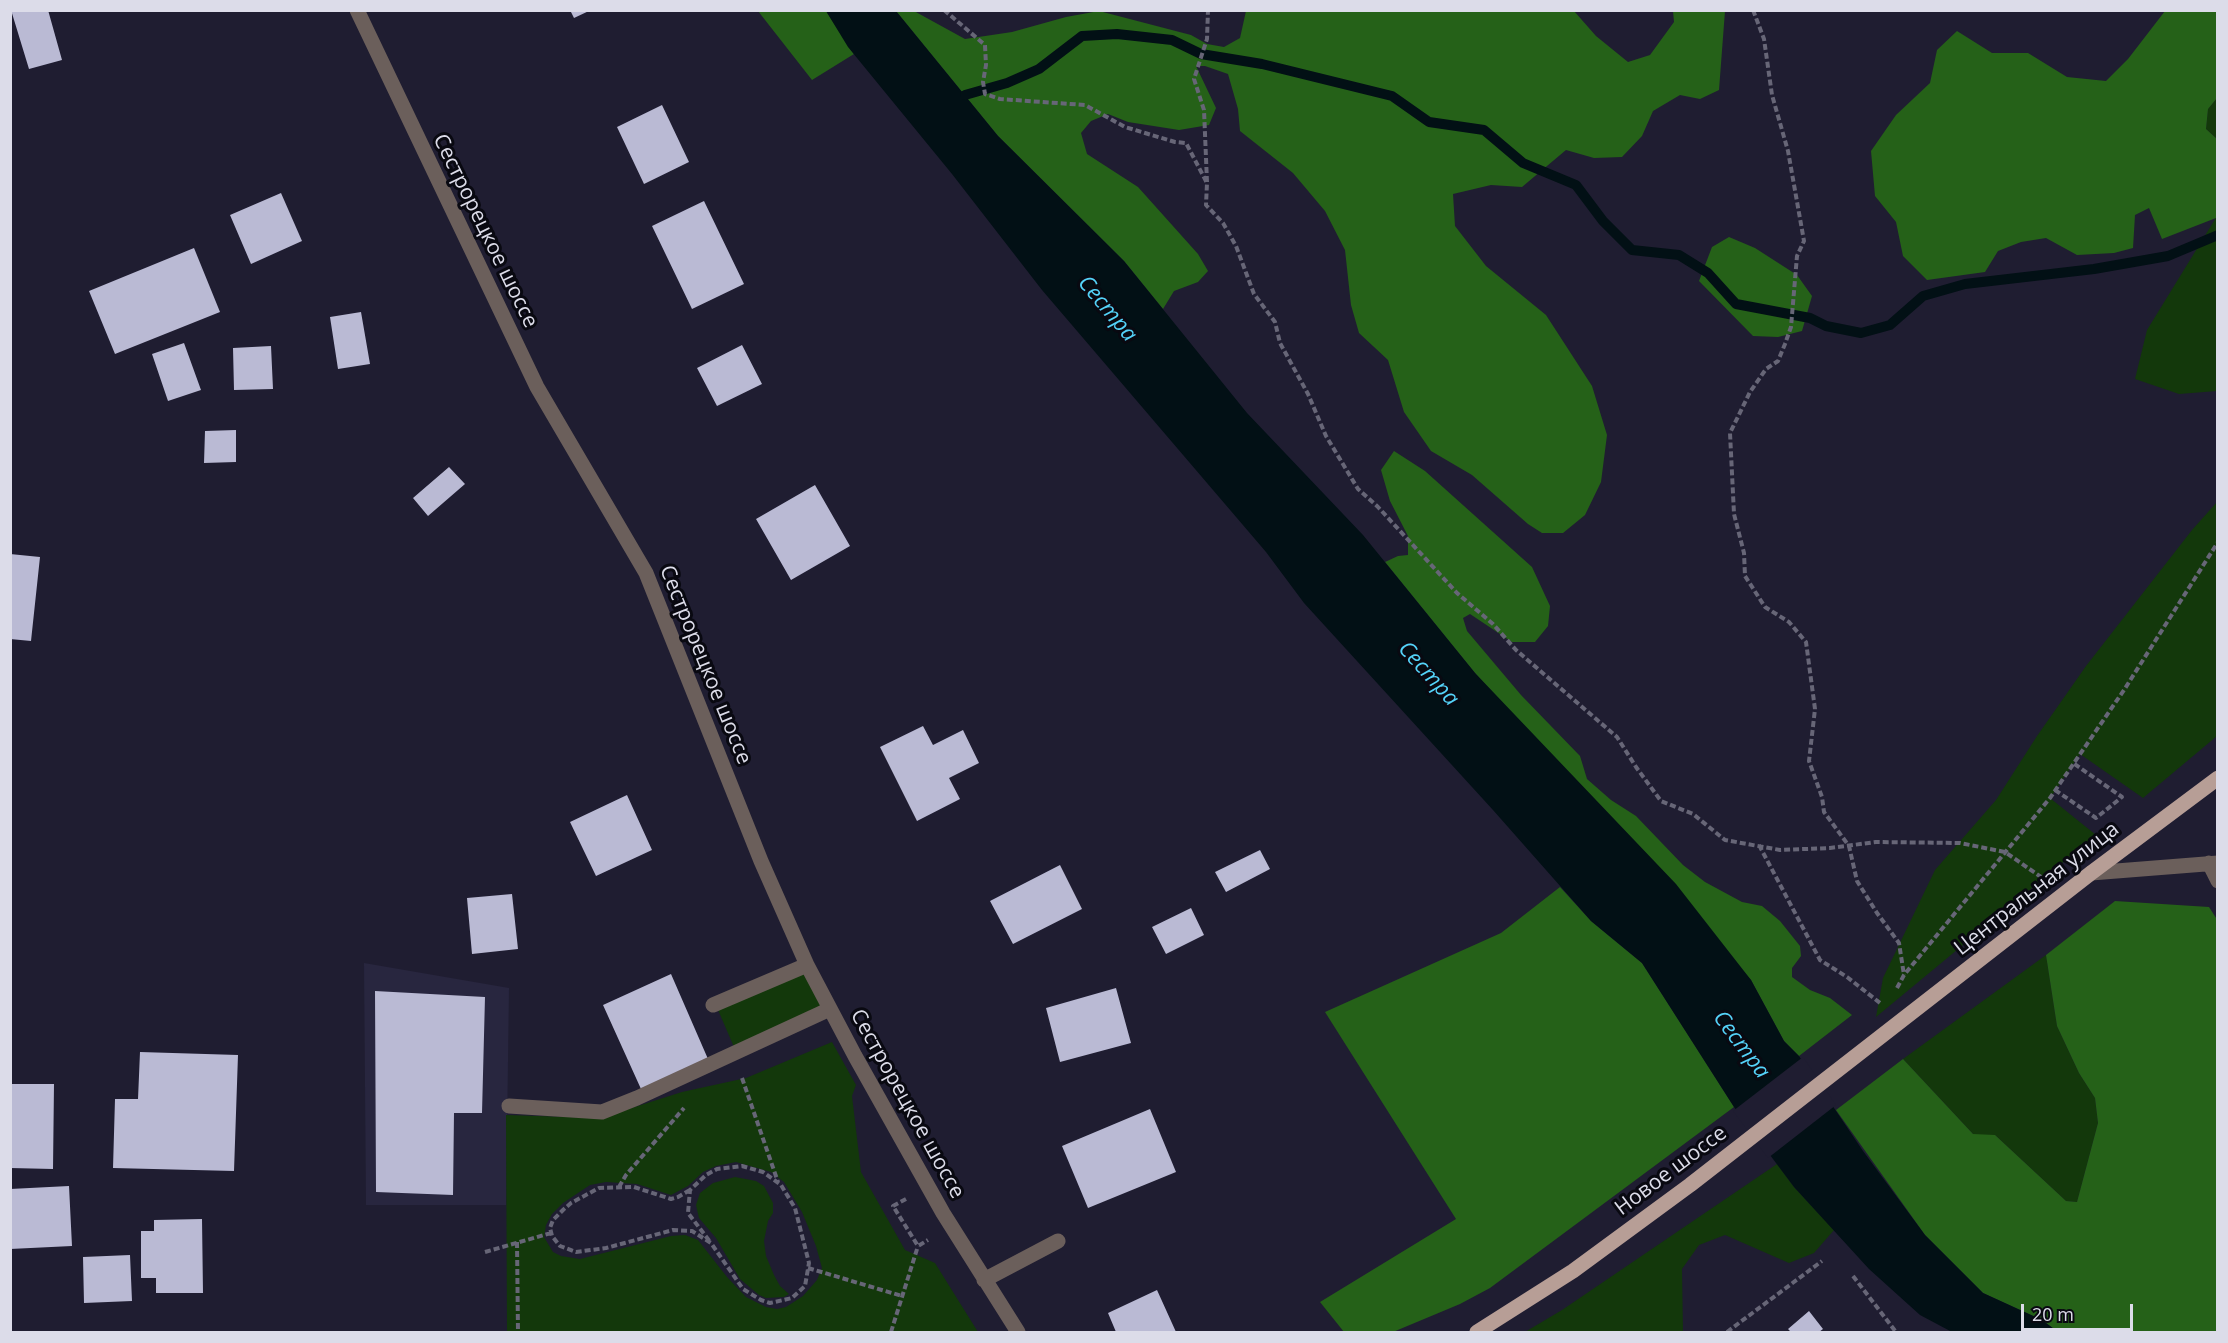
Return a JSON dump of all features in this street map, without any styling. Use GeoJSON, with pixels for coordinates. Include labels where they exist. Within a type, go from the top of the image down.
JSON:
{"type":"FeatureCollection","features":[{"type":"Feature","properties":{"kind":"main road","name":"Центральная улица"},"geometry":{"type":"LineString","coordinates":[[1884,1035],[2061,896],[2217,778]]}},
{"type":"Feature","properties":{"kind":"main road","name":"Новое шоссе"},"geometry":{"type":"LineString","coordinates":[[1477,1332],[1572,1271],[1690,1185],[1884,1035]]}},
{"type":"Feature","properties":{"kind":"street","name":"Сестрорецкое шоссе"},"geometry":{"type":"LineString","coordinates":[[357,10],[537,387],[646,573],[761,861],[807,965],[943,1213],[1018,1332]]}},
{"type":"Feature","properties":{"kind":"street"},"geometry":{"type":"LineString","coordinates":[[2091,873],[2213,863],[2217,881]]}},
{"type":"Feature","properties":{"kind":"street"},"geometry":{"type":"LineString","coordinates":[[713,1005],[807,965]]}},
{"type":"Feature","properties":{"kind":"street"},"geometry":{"type":"LineString","coordinates":[[509,1106],[602,1112],[625,1104],[830,1009]]}},
{"type":"Feature","properties":{"kind":"street"},"geometry":{"type":"LineString","coordinates":[[984,1280],[1058,1241]]}},
{"type":"Feature","properties":{"kind":"path"},"geometry":{"type":"LineString","coordinates":[[944,10],[985,45],[987,65],[983,82],[985,94],[1009,100],[1085,105],[1125,127],[1175,142],[1186,143],[1207,183]]}},
{"type":"Feature","properties":{"kind":"path"},"geometry":{"type":"LineString","coordinates":[[1208,10],[1207,39],[1194,79],[1204,110],[1206,205],[1223,223],[1236,246],[1254,294],[1275,322],[1280,343],[1308,394],[1326,436],[1358,489],[1378,507],[1457,593],[1493,624],[1516,650],[1617,737],[1661,801],[1693,814],[1725,840],[1780,850],[1876,843],[1960,843],[2005,852],[2033,870],[2061,896]]}},
{"type":"Feature","properties":{"kind":"path"},"geometry":{"type":"LineString","coordinates":[[1753,10],[1764,39],[1772,95],[1788,151],[1804,242],[1797,256],[1791,327],[1785,344],[1778,362],[1766,369],[1750,392],[1730,433],[1734,514],[1744,553],[1745,576],[1765,607],[1789,622],[1806,642],[1815,710],[1809,761],[1822,797],[1824,812],[1848,846],[1857,881],[1899,943],[1904,975]]}},
{"type":"Feature","properties":{"kind":"path"},"geometry":{"type":"LineString","coordinates":[[1895,992],[1904,975],[2055,790],[2124,690],[2217,542]]}},
{"type":"Feature","properties":{"kind":"path"},"geometry":{"type":"LineString","coordinates":[[2055,790],[2096,818],[2122,797],[2073,763]]}},
{"type":"Feature","properties":{"kind":"path"},"geometry":{"type":"LineString","coordinates":[[1759,845],[1820,960],[1847,976],[1881,1003]]}},
{"type":"Feature","properties":{"kind":"path"},"geometry":{"type":"LineString","coordinates":[[690,1190],[688,1213],[743,1289],[770,1303],[792,1298],[805,1286],[809,1263],[795,1208],[778,1182],[733,1054]]}},
{"type":"Feature","properties":{"kind":"path"},"geometry":{"type":"LineString","coordinates":[[619,1187],[626,1175],[684,1107]]}},
{"type":"Feature","properties":{"kind":"path"},"geometry":{"type":"LineString","coordinates":[[711,1243],[692,1231],[673,1230],[606,1248],[576,1252],[560,1246],[555,1241],[550,1228],[553,1220],[571,1203],[599,1188],[634,1188],[671,1199],[690,1190],[706,1175],[717,1169],[731,1166],[751,1167],[778,1182]]}},
{"type":"Feature","properties":{"kind":"path"},"geometry":{"type":"LineString","coordinates":[[911,1195],[893,1206],[918,1246]]}},
{"type":"Feature","properties":{"kind":"path"},"geometry":{"type":"LineString","coordinates":[[485,1252],[551,1233]]}},
{"type":"Feature","properties":{"kind":"path"},"geometry":{"type":"LineString","coordinates":[[891,1332],[918,1246],[936,1236]]}},
{"type":"Feature","properties":{"kind":"path"},"geometry":{"type":"LineString","coordinates":[[516,1242],[518,1332]]}},
{"type":"Feature","properties":{"kind":"path"},"geometry":{"type":"LineString","coordinates":[[1727,1332],[1822,1261]]}},
{"type":"Feature","properties":{"kind":"path"},"geometry":{"type":"LineString","coordinates":[[808,1268],[902,1296]]}},
{"type":"Feature","properties":{"kind":"path"},"geometry":{"type":"LineString","coordinates":[[1853,1276],[1896,1332]]}},
{"type":"Feature","properties":{"kind":"shaded area"},"geometry":{"type":"Polygon","coordinates":[[[364,963],[509,988],[506,1205],[366,1205],[364,963]]]}},
{"type":"Feature","properties":{"kind":"green space"},"geometry":{"type":"Polygon","coordinates":[[[758,11],[826,11],[854,54],[812,80],[758,11]]]}},
{"type":"Feature","properties":{"kind":"green space"},"geometry":{"type":"Polygon","coordinates":[[[896,11],[914,11],[965,39],[1012,32],[1066,17],[1099,11],[1191,35],[1207,44],[1224,47],[1240,38],[1246,11],[1574,11],[1596,36],[1628,62],[1650,55],[1674,22],[1673,11],[1725,11],[1719,90],[1700,99],[1680,95],[1653,111],[1642,136],[1622,157],[1594,158],[1566,150],[1522,187],[1491,185],[1453,194],[1455,226],[1486,266],[1546,315],[1592,386],[1607,435],[1601,482],[1585,515],[1563,533],[1542,533],[1528,524],[1472,475],[1431,451],[1404,412],[1388,360],[1359,333],[1351,305],[1345,250],[1325,211],[1293,173],[1240,131],[1238,109],[1228,74],[1205,66],[1196,66],[1216,108],[1209,125],[1179,130],[1128,122],[1108,114],[1091,121],[1081,133],[1087,154],[1138,187],[1198,254],[1208,271],[1198,282],[1174,291],[1163,309],[1124,261],[998,136],[896,11]]]}},
{"type":"Feature","properties":{"kind":"green space"},"geometry":{"type":"Polygon","coordinates":[[[2165,11],[2217,11],[2217,98],[2208,109],[2206,129],[2217,139],[2218,216],[2162,239],[2149,208],[2135,215],[2133,248],[2114,253],[2077,255],[2046,238],[2021,242],[1998,251],[1985,272],[1927,280],[1903,256],[1896,222],[1875,196],[1871,151],[1896,115],[1930,83],[1937,50],[1957,31],[1992,53],[2028,53],[2067,77],[2106,81],[2128,59],[2165,11]]]}},
{"type":"Feature","properties":{"kind":"green space"},"geometry":{"type":"Polygon","coordinates":[[[2217,98],[2217,139],[2206,129],[2208,109],[2217,98]]]}},
{"type":"Feature","properties":{"kind":"green space"},"geometry":{"type":"Polygon","coordinates":[[[2217,216],[2217,391],[2179,394],[2135,379],[2147,330],[2217,216]]]}},
{"type":"Feature","properties":{"kind":"green space"},"geometry":{"type":"Polygon","coordinates":[[[1729,237],[1755,248],[1797,275],[1812,296],[1802,331],[1778,337],[1753,336],[1699,281],[1712,247],[1729,237]]]}},
{"type":"Feature","properties":{"kind":"green space"},"geometry":{"type":"Polygon","coordinates":[[[1394,451],[1425,471],[1532,567],[1550,606],[1548,626],[1535,642],[1512,642],[1470,614],[1463,618],[1467,631],[1521,695],[1580,756],[1587,779],[1611,800],[1636,816],[1683,865],[1705,882],[1742,902],[1762,906],[1780,921],[1800,946],[1801,956],[1792,968],[1792,977],[1810,990],[1830,998],[1852,1015],[1799,1056],[1784,1041],[1751,980],[1475,673],[1385,562],[1398,556],[1408,555],[1408,536],[1390,501],[1381,470],[1394,451]]]}},
{"type":"Feature","properties":{"kind":"green space"},"geometry":{"type":"Polygon","coordinates":[[[2217,502],[2217,736],[2143,798],[2080,754],[2050,798],[2096,835],[1876,1017],[1883,978],[1935,870],[1996,800],[2086,666],[2192,530],[2217,502]]]}},
{"type":"Feature","properties":{"kind":"green space"},"geometry":{"type":"Polygon","coordinates":[[[1560,887],[1591,921],[1642,963],[1734,1107],[1490,1288],[1460,1304],[1393,1332],[1344,1332],[1320,1302],[1456,1219],[1325,1012],[1501,933],[1560,887]]]}},
{"type":"Feature","properties":{"kind":"green space"},"geometry":{"type":"Polygon","coordinates":[[[2115,901],[2209,907],[2218,921],[2217,1332],[2058,1332],[2042,1320],[1983,1293],[1925,1235],[1836,1110],[1903,1059],[1973,1134],[1995,1135],[2066,1201],[2077,1202],[2098,1123],[2095,1098],[2079,1073],[2057,1026],[2046,955],[2115,901]]]}},
{"type":"Feature","properties":{"kind":"green space"},"geometry":{"type":"Polygon","coordinates":[[[2046,955],[2057,1026],[2079,1073],[2095,1098],[2098,1123],[2077,1202],[2066,1201],[1995,1135],[1974,1135],[1903,1059],[2046,955]]]}},
{"type":"Feature","properties":{"kind":"green space"},"geometry":{"type":"Polygon","coordinates":[[[803,973],[821,1006],[734,1047],[718,1010],[803,973]]]}},
{"type":"Feature","properties":{"kind":"green space"},"geometry":{"type":"Polygon","coordinates":[[[832,1042],[856,1085],[852,1096],[861,1172],[905,1250],[935,1263],[978,1332],[507,1332],[506,1115],[600,1118],[682,1092],[746,1078],[832,1042]],[[736,1162],[716,1166],[703,1172],[688,1186],[671,1195],[637,1184],[606,1182],[590,1185],[563,1203],[552,1214],[546,1225],[544,1237],[553,1252],[561,1256],[580,1259],[671,1236],[685,1235],[698,1240],[746,1297],[766,1307],[777,1309],[786,1307],[803,1296],[817,1280],[822,1268],[802,1212],[784,1182],[771,1172],[736,1162]]]}},
{"type":"Feature","properties":{"kind":"green space"},"geometry":{"type":"Polygon","coordinates":[[[1777,1164],[1794,1187],[1834,1230],[1814,1253],[1789,1263],[1725,1235],[1699,1245],[1682,1269],[1683,1332],[1525,1332],[1562,1310],[1777,1164]]]}},
{"type":"Feature","properties":{"kind":"green space"},"geometry":{"type":"Polygon","coordinates":[[[735,1177],[756,1181],[764,1186],[773,1203],[773,1213],[768,1221],[764,1241],[766,1256],[774,1275],[780,1286],[789,1294],[784,1297],[766,1298],[740,1279],[716,1238],[699,1218],[696,1205],[700,1193],[713,1183],[735,1177]]]}},
{"type":"Feature","properties":{"kind":"water","name":"Сестра"},"geometry":{"type":"Polygon","coordinates":[[[826,11],[896,11],[998,136],[1124,261],[1247,413],[1363,535],[1475,673],[1676,884],[1751,980],[1784,1041],[1799,1056],[1863,1151],[1925,1235],[1983,1293],[2042,1320],[2058,1332],[1952,1332],[1920,1315],[1869,1269],[1794,1187],[1734,1107],[1642,963],[1591,921],[1304,603],[1266,552],[1042,290],[952,174],[848,47],[826,11]]]}},
{"type":"Feature","properties":{"kind":"pier"},"geometry":{"type":"Polygon","coordinates":[[[1803,1057],[1836,1105],[1768,1158],[1733,1111],[1803,1057]]]}},
{"type":"Feature","properties":{"kind":"building"},"geometry":{"type":"Polygon","coordinates":[[[11,10],[48,10],[62,60],[29,69],[11,10]]]}},
{"type":"Feature","properties":{"kind":"building"},"geometry":{"type":"Polygon","coordinates":[[[570,10],[591,10],[574,18],[570,10]]]}},
{"type":"Feature","properties":{"kind":"building"},"geometry":{"type":"Polygon","coordinates":[[[662,105],[689,162],[644,184],[617,127],[662,105]]]}},
{"type":"Feature","properties":{"kind":"building"},"geometry":{"type":"Polygon","coordinates":[[[281,193],[302,241],[251,264],[230,215],[281,193]]]}},
{"type":"Feature","properties":{"kind":"building"},"geometry":{"type":"Polygon","coordinates":[[[704,201],[744,284],[692,309],[652,226],[704,201]]]}},
{"type":"Feature","properties":{"kind":"building"},"geometry":{"type":"Polygon","coordinates":[[[194,248],[220,312],[115,354],[89,291],[194,248]]]}},
{"type":"Feature","properties":{"kind":"building"},"geometry":{"type":"Polygon","coordinates":[[[361,312],[370,364],[338,369],[330,317],[361,312]]]}},
{"type":"Feature","properties":{"kind":"building"},"geometry":{"type":"Polygon","coordinates":[[[184,343],[201,390],[168,401],[152,354],[184,343]]]}},
{"type":"Feature","properties":{"kind":"building"},"geometry":{"type":"Polygon","coordinates":[[[742,345],[762,384],[717,406],[697,368],[742,345]]]}},
{"type":"Feature","properties":{"kind":"building"},"geometry":{"type":"Polygon","coordinates":[[[271,346],[273,389],[234,390],[233,348],[271,346]]]}},
{"type":"Feature","properties":{"kind":"building"},"geometry":{"type":"Polygon","coordinates":[[[236,430],[236,462],[204,463],[205,431],[236,430]]]}},
{"type":"Feature","properties":{"kind":"building"},"geometry":{"type":"Polygon","coordinates":[[[449,467],[465,484],[428,516],[413,498],[449,467]]]}},
{"type":"Feature","properties":{"kind":"building"},"geometry":{"type":"Polygon","coordinates":[[[815,485],[850,546],[791,580],[756,519],[815,485]]]}},
{"type":"Feature","properties":{"kind":"building"},"geometry":{"type":"Polygon","coordinates":[[[10,554],[40,557],[31,641],[10,639],[10,554]]]}},
{"type":"Feature","properties":{"kind":"building"},"geometry":{"type":"Polygon","coordinates":[[[923,726],[933,745],[963,730],[979,763],[949,778],[960,799],[917,821],[880,747],[923,726]]]}},
{"type":"Feature","properties":{"kind":"building"},"geometry":{"type":"Polygon","coordinates":[[[627,795],[652,850],[596,876],[570,822],[627,795]]]}},
{"type":"Feature","properties":{"kind":"building"},"geometry":{"type":"Polygon","coordinates":[[[1260,850],[1270,869],[1226,892],[1215,872],[1260,850]]]}},
{"type":"Feature","properties":{"kind":"building"},"geometry":{"type":"Polygon","coordinates":[[[1060,865],[1082,909],[1013,944],[990,901],[1060,865]]]}},
{"type":"Feature","properties":{"kind":"building"},"geometry":{"type":"Polygon","coordinates":[[[512,894],[518,949],[472,954],[467,898],[512,894]]]}},
{"type":"Feature","properties":{"kind":"building"},"geometry":{"type":"Polygon","coordinates":[[[1191,908],[1204,935],[1166,954],[1152,927],[1191,908]]]}},
{"type":"Feature","properties":{"kind":"building"},"geometry":{"type":"Polygon","coordinates":[[[671,974],[708,1059],[641,1089],[603,1005],[671,974]]]}},
{"type":"Feature","properties":{"kind":"building"},"geometry":{"type":"Polygon","coordinates":[[[1116,988],[1131,1043],[1060,1062],[1046,1008],[1116,988]]]}},
{"type":"Feature","properties":{"kind":"building"},"geometry":{"type":"Polygon","coordinates":[[[375,991],[485,997],[482,1113],[454,1113],[453,1195],[376,1192],[375,991]]]}},
{"type":"Feature","properties":{"kind":"building"},"geometry":{"type":"Polygon","coordinates":[[[140,1052],[238,1055],[234,1171],[113,1168],[115,1099],[138,1099],[140,1052]]]}},
{"type":"Feature","properties":{"kind":"building"},"geometry":{"type":"Polygon","coordinates":[[[10,1084],[54,1084],[53,1169],[10,1168],[10,1084]]]}},
{"type":"Feature","properties":{"kind":"building"},"geometry":{"type":"Polygon","coordinates":[[[1150,1109],[1176,1172],[1088,1208],[1062,1146],[1150,1109]]]}},
{"type":"Feature","properties":{"kind":"building"},"geometry":{"type":"Polygon","coordinates":[[[69,1186],[72,1246],[10,1249],[10,1189],[69,1186]]]}},
{"type":"Feature","properties":{"kind":"building"},"geometry":{"type":"Polygon","coordinates":[[[202,1219],[203,1293],[156,1293],[156,1278],[141,1278],[141,1231],[154,1231],[154,1220],[202,1219]]]}},
{"type":"Feature","properties":{"kind":"building"},"geometry":{"type":"Polygon","coordinates":[[[130,1255],[132,1301],[84,1303],[83,1257],[130,1255]]]}},
{"type":"Feature","properties":{"kind":"building"},"geometry":{"type":"Polygon","coordinates":[[[1157,1290],[1176,1332],[1116,1332],[1108,1313],[1157,1290]]]}},
{"type":"Feature","properties":{"kind":"building"},"geometry":{"type":"Polygon","coordinates":[[[1809,1311],[1823,1329],[1819,1332],[1791,1332],[1788,1329],[1809,1311]]]}},
{"type":"Feature","properties":{"kind":"waterway"},"geometry":{"type":"LineString","coordinates":[[965,95],[1007,83],[1039,69],[1082,36],[1117,34],[1172,40],[1201,54],[1262,64],[1392,96],[1429,122],[1484,130],[1523,163],[1576,185],[1603,221],[1632,250],[1679,255],[1708,273],[1736,304],[1810,318],[1826,326],[1861,333],[1890,325],[1923,296],[1965,284],[2094,269],[2168,256],[2218,235]]}}]}
